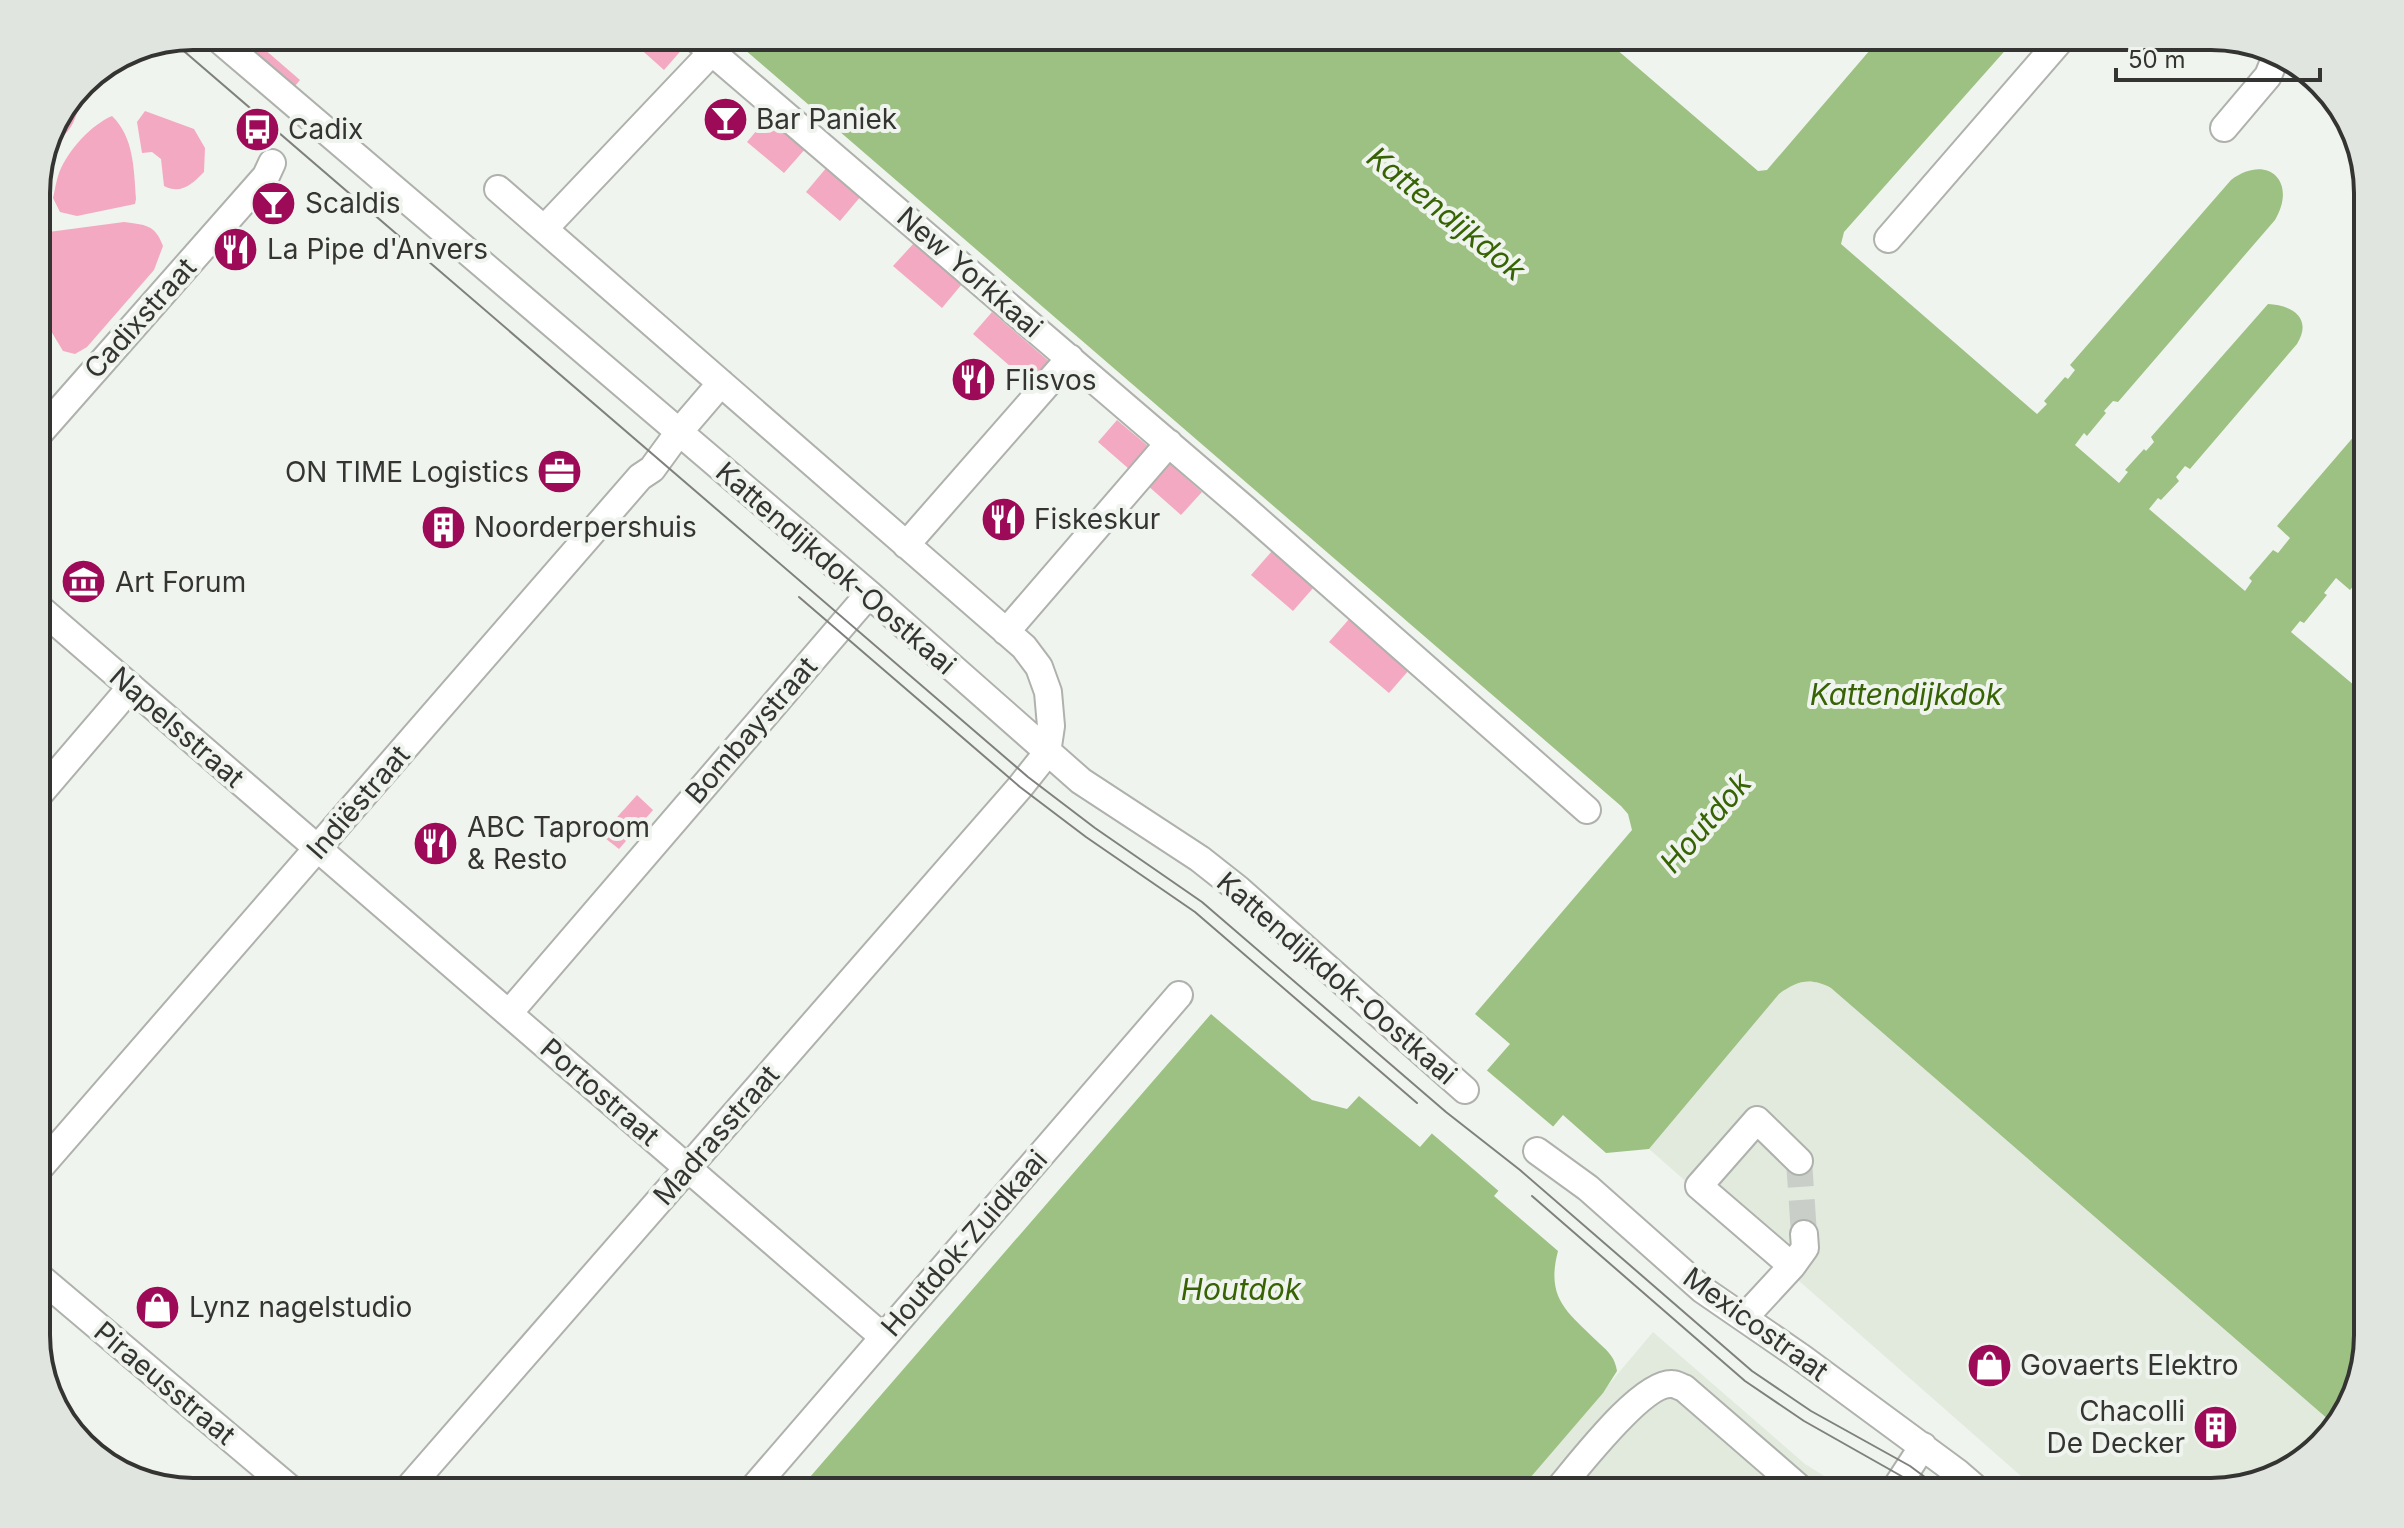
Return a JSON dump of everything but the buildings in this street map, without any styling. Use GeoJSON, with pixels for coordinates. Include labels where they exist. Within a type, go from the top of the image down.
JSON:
{"type":"FeatureCollection","features":[{"type":"Feature","properties":{"kind":"street","name":"Kattendijkdok-Oostkaai"},"geometry":{"type":"LineString","coordinates":[[231,50],[869,594],[1047,753],[1081,781],[1200,859],[1238,889],[1465,1090]]}},
{"type":"Feature","properties":{"kind":"street"},"geometry":{"type":"LineString","coordinates":[[544,229],[698,50]]}},
{"type":"Feature","properties":{"kind":"street","name":"New Yorkkaai"},"geometry":{"type":"LineString","coordinates":[[710,50],[1169,443],[1587,810]]}},
{"type":"Feature","properties":{"kind":"street"},"geometry":{"type":"LineString","coordinates":[[1888,239],[2052,50]]}},
{"type":"Feature","properties":{"kind":"street"},"geometry":{"type":"LineString","coordinates":[[2224,128],[2268,76],[2273,64]]}},
{"type":"Feature","properties":{"kind":"street","name":"Cadixstraat"},"geometry":{"type":"LineString","coordinates":[[50,421],[266,176],[272,163]]}},
{"type":"Feature","properties":{"kind":"street"},"geometry":{"type":"LineString","coordinates":[[498,189],[1024,647],[1039,667],[1048,692],[1051,726],[1047,753]]}},
{"type":"Feature","properties":{"kind":"street"},"geometry":{"type":"LineString","coordinates":[[906,545],[1070,358]]}},
{"type":"Feature","properties":{"kind":"street","name":"Indiëstraat"},"geometry":{"type":"LineString","coordinates":[[50,1156],[640,477],[652,469],[721,383]]}},
{"type":"Feature","properties":{"kind":"street"},"geometry":{"type":"LineString","coordinates":[[1006,632],[1169,443]]}},
{"type":"Feature","properties":{"kind":"street","name":"Bombaystraat"},"geometry":{"type":"LineString","coordinates":[[509,1013],[869,594]]}},
{"type":"Feature","properties":{"kind":"street","name":"Napelsstraat"},"geometry":{"type":"LineString","coordinates":[[50,617],[318,848]]}},
{"type":"Feature","properties":{"kind":"street"},"geometry":{"type":"LineString","coordinates":[[50,782],[131,687]]}},
{"type":"Feature","properties":{"kind":"street","name":"Madrasstraat"},"geometry":{"type":"LineString","coordinates":[[417,1478],[1047,753]]}},
{"type":"Feature","properties":{"kind":"street","name":"Portostraat"},"geometry":{"type":"LineString","coordinates":[[318,848],[883,1337]]}},
{"type":"Feature","properties":{"kind":"street","name":"Houtdok-Zuidkaai"},"geometry":{"type":"LineString","coordinates":[[762,1478],[1179,995]]}},
{"type":"Feature","properties":{"kind":"street"},"geometry":{"type":"LineString","coordinates":[[1792,1266],[1699,1186],[1757,1120],[1799,1161]]}},
{"type":"Feature","properties":{"kind":"street","name":"Mexicostraat"},"geometry":{"type":"LineString","coordinates":[[1537,1151],[1588,1188],[1703,1290],[1923,1446],[1963,1478]]}},
{"type":"Feature","properties":{"kind":"street"},"geometry":{"type":"LineString","coordinates":[[1744,1318],[1805,1248],[1804,1234]]}},
{"type":"Feature","properties":{"kind":"street","name":"Piraeusstraat"},"geometry":{"type":"LineString","coordinates":[[50,1286],[277,1478]]}},
{"type":"Feature","properties":{"kind":"street"},"geometry":{"type":"LineString","coordinates":[[1568,1478],[1632,1405],[1650,1391],[1670,1384],[1684,1388],[1788,1478]]}},
{"type":"Feature","properties":{"kind":"street"},"geometry":{"type":"LineString","coordinates":[[1902,1478],[1923,1446]]}},
{"type":"Feature","properties":{"kind":"shaded area"},"geometry":{"type":"Polygon","coordinates":[[[253,50],[265,50],[300,80],[295,86],[253,50]]]}},
{"type":"Feature","properties":{"kind":"shaded area"},"geometry":{"type":"Polygon","coordinates":[[[642,50],[682,50],[664,70],[642,50]]]}},
{"type":"Feature","properties":{"kind":"shaded area"},"geometry":{"type":"Polygon","coordinates":[[[78,108],[75,119],[64,135],[69,121],[78,108]]]}},
{"type":"Feature","properties":{"kind":"shaded area"},"geometry":{"type":"Polygon","coordinates":[[[145,111],[194,129],[205,148],[204,172],[186,187],[176,189],[164,186],[161,159],[152,152],[142,153],[137,122],[145,111]]]}},
{"type":"Feature","properties":{"kind":"shaded area"},"geometry":{"type":"Polygon","coordinates":[[[112,116],[125,134],[132,154],[135,204],[77,216],[60,212],[53,198],[63,164],[88,132],[112,116]]]}},
{"type":"Feature","properties":{"kind":"shaded area"},"geometry":{"type":"Polygon","coordinates":[[[768,117],[806,148],[784,173],[747,142],[768,117]]]}},
{"type":"Feature","properties":{"kind":"shaded area"},"geometry":{"type":"Polygon","coordinates":[[[827,167],[861,196],[840,221],[806,192],[827,167]]]}},
{"type":"Feature","properties":{"kind":"shaded area"},"geometry":{"type":"Polygon","coordinates":[[[124,222],[153,230],[163,246],[154,270],[87,347],[75,354],[63,351],[50,328],[50,232],[124,222]]]}},
{"type":"Feature","properties":{"kind":"shaded area"},"geometry":{"type":"Polygon","coordinates":[[[914,243],[962,284],[942,308],[893,266],[914,243]]]}},
{"type":"Feature","properties":{"kind":"shaded area"},"geometry":{"type":"Polygon","coordinates":[[[992,312],[1051,363],[1032,385],[973,334],[992,312]]]}},
{"type":"Feature","properties":{"kind":"shaded area"},"geometry":{"type":"Polygon","coordinates":[[[1117,420],[1148,446],[1129,469],[1098,442],[1117,420]]]}},
{"type":"Feature","properties":{"kind":"shaded area"},"geometry":{"type":"Polygon","coordinates":[[[1168,462],[1202,492],[1181,515],[1147,485],[1168,462]]]}},
{"type":"Feature","properties":{"kind":"shaded area"},"geometry":{"type":"Polygon","coordinates":[[[1272,551],[1314,587],[1293,611],[1251,575],[1272,551]]]}},
{"type":"Feature","properties":{"kind":"shaded area"},"geometry":{"type":"Polygon","coordinates":[[[1350,618],[1409,670],[1389,693],[1329,642],[1350,618]]]}},
{"type":"Feature","properties":{"kind":"shaded area"},"geometry":{"type":"Polygon","coordinates":[[[637,795],[653,810],[619,849],[601,835],[637,795]]]}},
{"type":"Feature","properties":{"kind":"shaded area"},"geometry":{"type":"Polygon","coordinates":[[[1818,982],[1831,988],[2327,1418],[2312,1436],[2283,1459],[2230,1477],[2023,1478],[1649,1149],[1779,994],[1793,984],[1818,982]]]}},
{"type":"Feature","properties":{"kind":"shaded area"},"geometry":{"type":"Polygon","coordinates":[[[1653,1332],[1805,1464],[1828,1478],[1530,1478],[1653,1332]]]}},
{"type":"Feature","properties":{"kind":"water","name":"Kattendijkdok"},"geometry":{"type":"Polygon","coordinates":[[[745,50],[1617,50],[1758,171],[1767,170],[1870,50],[2006,50],[1844,232],[1841,244],[2037,414],[2047,404],[2044,401],[2075,370],[2070,365],[2231,180],[2256,169],[2267,171],[2281,183],[2283,194],[2275,220],[2118,402],[2113,401],[2087,436],[2084,433],[2075,445],[2119,483],[2128,472],[2125,470],[2154,442],[2151,437],[2268,304],[2285,307],[2298,315],[2303,327],[2297,344],[2190,469],[2185,466],[2176,477],[2179,481],[2149,509],[2245,591],[2252,581],[2249,578],[2273,550],[2278,553],[2290,538],[2277,526],[2354,436],[2354,586],[2350,590],[2336,578],[2324,593],[2327,595],[2304,623],[2300,621],[2291,632],[2354,685],[2354,1335],[2349,1372],[2327,1418],[1831,988],[1810,982],[1798,983],[1779,994],[1649,1149],[1606,1153],[1563,1115],[1494,1196],[1558,1251],[1555,1268],[1557,1294],[1570,1314],[1609,1353],[1617,1371],[1603,1393],[1530,1478],[809,1478],[1211,1014],[1312,1100],[1347,1109],[1359,1096],[1420,1147],[1510,1044],[1475,1014],[1632,830],[1628,814],[745,50]]]}},
{"type":"Feature","properties":{"kind":"pier"},"geometry":{"type":"Polygon","coordinates":[[[1484,1068],[1556,1129],[1501,1193],[1429,1131],[1484,1068]]]}},
{"type":"Feature","properties":{"kind":"tunnel"},"geometry":{"type":"LineString","coordinates":[[1799,1161],[1804,1234]]}},
{"type":"Feature","properties":{"kind":"tram line"},"geometry":{"type":"LineString","coordinates":[[183,51],[1028,777],[1202,902],[1446,1112],[1520,1170],[1752,1371],[1811,1411],[1926,1478]]}},
{"type":"Feature","properties":{"kind":"tram line"},"geometry":{"type":"LineString","coordinates":[[799,597],[1020,787],[1195,912],[1417,1103]]}},
{"type":"Feature","properties":{"kind":"tram line"},"geometry":{"type":"LineString","coordinates":[[1532,1196],[1745,1381],[1804,1421],[1904,1478]]}},
{"type":"Feature","properties":{"kind":"place","name":"Bar Paniek"},"geometry":{"type":"Point","coordinates":[725,119]}},
{"type":"Feature","properties":{"kind":"place","name":"Cadix"},"geometry":{"type":"Point","coordinates":[257,129]}},
{"type":"Feature","properties":{"kind":"place","name":"Scaldis"},"geometry":{"type":"Point","coordinates":[274,203]}},
{"type":"Feature","properties":{"kind":"place","name":"La Pipe d'Anvers"},"geometry":{"type":"Point","coordinates":[236,249]}},
{"type":"Feature","properties":{"kind":"place","name":"Flisvos"},"geometry":{"type":"Point","coordinates":[974,380]}},
{"type":"Feature","properties":{"kind":"place","name":"ON TIME Logistics"},"geometry":{"type":"Point","coordinates":[560,472]}},
{"type":"Feature","properties":{"kind":"place","name":"Fiskeskur"},"geometry":{"type":"Point","coordinates":[1003,519]}},
{"type":"Feature","properties":{"kind":"place","name":"Noorderpershuis"},"geometry":{"type":"Point","coordinates":[443,527]}},
{"type":"Feature","properties":{"kind":"place","name":"Art Forum"},"geometry":{"type":"Point","coordinates":[84,582]}},
{"type":"Feature","properties":{"kind":"place","name":"ABC Taproom & Resto"},"geometry":{"type":"Point","coordinates":[436,843]}},
{"type":"Feature","properties":{"kind":"place","name":"Lynz nagelstudio"},"geometry":{"type":"Point","coordinates":[158,1307]}},
{"type":"Feature","properties":{"kind":"place","name":"Govaerts Elektro"},"geometry":{"type":"Point","coordinates":[1989,1365]}},
{"type":"Feature","properties":{"kind":"place","name":"Chacolli De Decker"},"geometry":{"type":"Point","coordinates":[2216,1427]}},
{"type":"Feature","properties":{"kind":"water label","name":"Houtdok"},"geometry":{"type":"Point","coordinates":[1706,823]}},
{"type":"Feature","properties":{"kind":"water label","name":"Houtdok"},"geometry":{"type":"Point","coordinates":[1241,1290]}}]}
